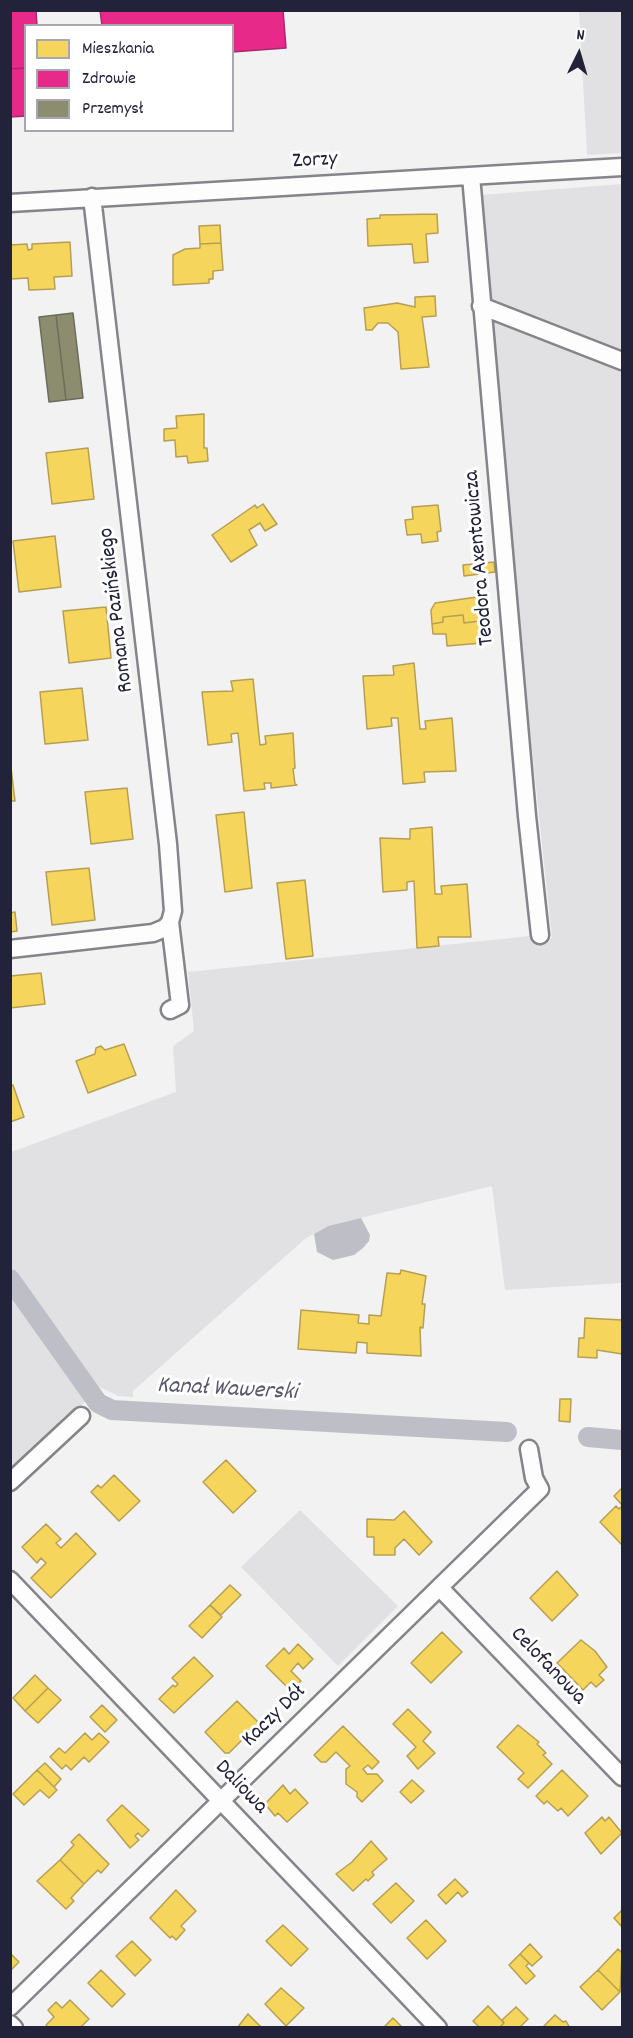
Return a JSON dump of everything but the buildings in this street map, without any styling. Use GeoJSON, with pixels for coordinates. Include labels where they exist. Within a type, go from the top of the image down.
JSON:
{"type":"FeatureCollection","features":[{"type":"Feature","properties":{"kind":"street","name":"Zorzy"},"geometry":{"type":"LineString","coordinates":[[10,203],[622,167]]}},
{"type":"Feature","properties":{"kind":"street","name":"Teodora Axentowicza"},"geometry":{"type":"LineString","coordinates":[[471,176],[481,306],[540,935]]}},
{"type":"Feature","properties":{"kind":"street","name":"Romana Pazińskiego"},"geometry":{"type":"LineString","coordinates":[[92,197],[165,814],[173,911],[170,922],[180,1005],[170,1010]]}},
{"type":"Feature","properties":{"kind":"street"},"geometry":{"type":"LineString","coordinates":[[481,306],[622,361]]}},
{"type":"Feature","properties":{"kind":"street"},"geometry":{"type":"LineString","coordinates":[[10,949],[153,933],[165,928],[170,922]]}},
{"type":"Feature","properties":{"kind":"street"},"geometry":{"type":"LineString","coordinates":[[10,1482],[81,1416]]}},
{"type":"Feature","properties":{"kind":"street","name":"Kaczy Dół"},"geometry":{"type":"LineString","coordinates":[[10,2007],[540,1489],[534,1478],[529,1449]]}},
{"type":"Feature","properties":{"kind":"street","name":"Daliowa"},"geometry":{"type":"LineString","coordinates":[[10,1580],[438,2028]]}},
{"type":"Feature","properties":{"kind":"street","name":"Celofanowa"},"geometry":{"type":"LineString","coordinates":[[440,1588],[622,1777]]}},
{"type":"Feature","properties":{"kind":"street"},"geometry":{"type":"LineString","coordinates":[[10,2024],[14,2028]]}},
{"type":"Feature","properties":{"kind":"shaded area"},"geometry":{"type":"Polygon","coordinates":[[[579,11],[622,11],[622,153],[587,155],[579,11]]]}},
{"type":"Feature","properties":{"kind":"shaded area"},"geometry":{"type":"Polygon","coordinates":[[[622,184],[622,354],[490,300],[481,195],[622,184]]]}},
{"type":"Feature","properties":{"kind":"shaded area"},"geometry":{"type":"Polygon","coordinates":[[[492,321],[622,368],[622,1283],[505,1290],[492,1186],[328,1226],[306,1238],[133,1391],[133,1397],[118,1396],[98,1386],[90,1399],[63,1417],[54,1435],[11,1472],[11,1152],[176,1092],[173,1046],[194,1031],[188,972],[530,936],[552,938],[520,636],[492,321]]]}},
{"type":"Feature","properties":{"kind":"shaded area"},"geometry":{"type":"Polygon","coordinates":[[[361,1218],[370,1235],[369,1241],[354,1255],[333,1260],[317,1252],[314,1234],[328,1226],[361,1218]]]}},
{"type":"Feature","properties":{"kind":"shaded area"},"geometry":{"type":"Polygon","coordinates":[[[300,1510],[398,1606],[338,1666],[241,1567],[300,1510]]]}},
{"type":"Feature","properties":{"kind":"waterway","name":"Kanał Wawerski"},"geometry":{"type":"LineString","coordinates":[[10,1279],[98,1403],[112,1410],[507,1432]]}},
{"type":"Feature","properties":{"kind":"waterway","name":"Kanał Wawerski"},"geometry":{"type":"LineString","coordinates":[[588,1437],[622,1440]]}}]}
